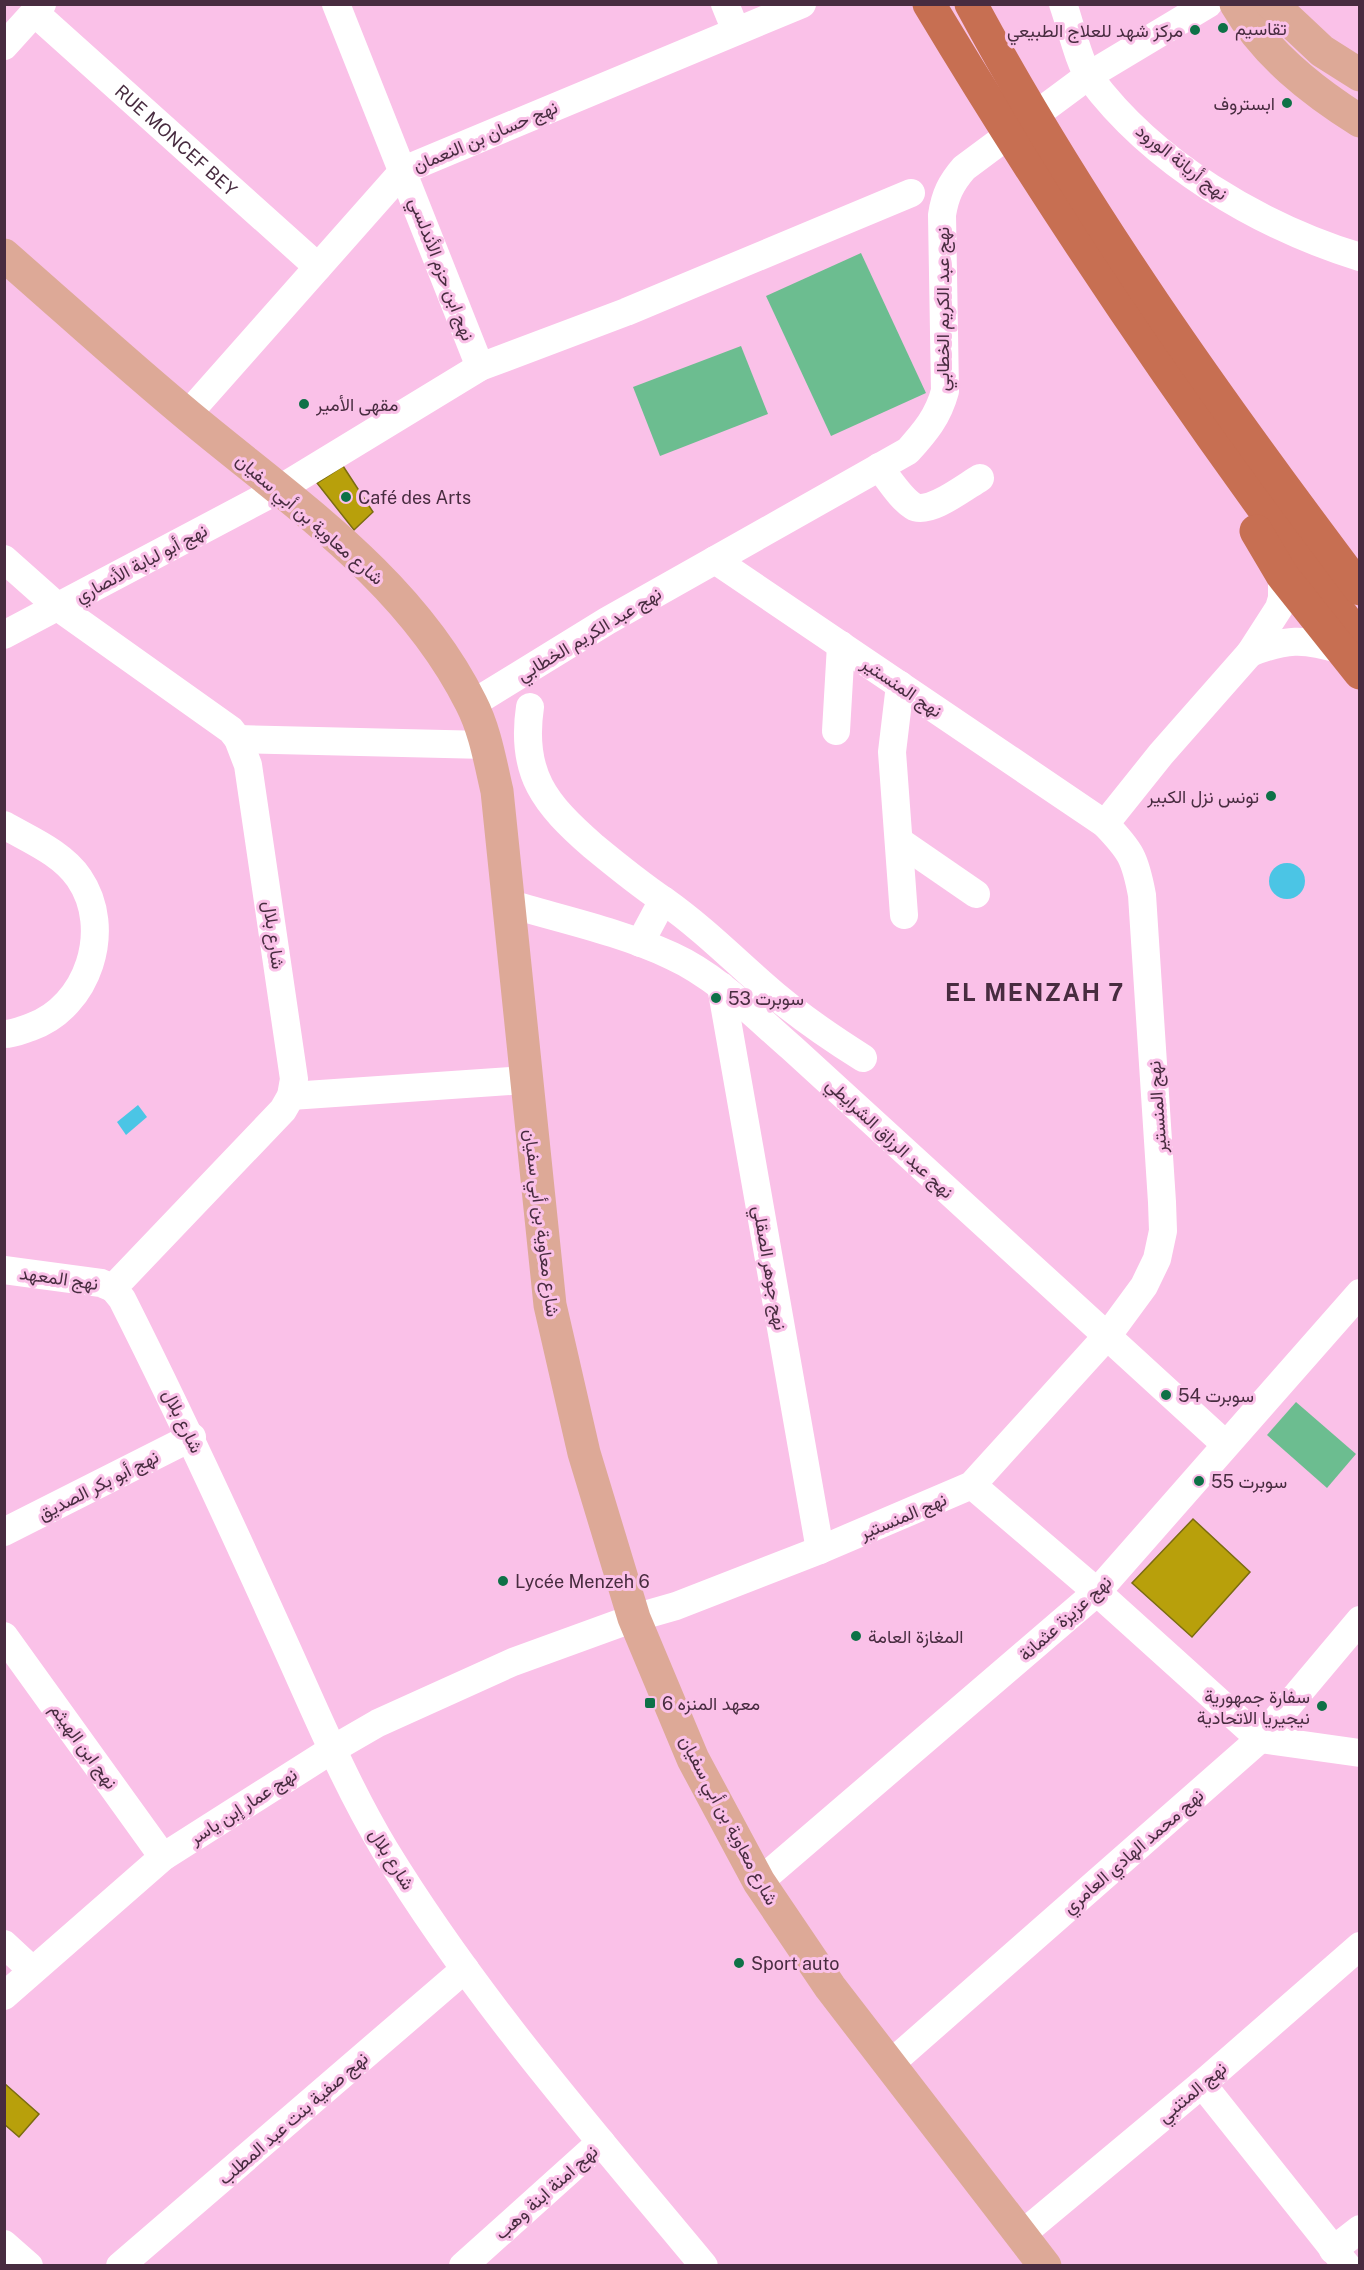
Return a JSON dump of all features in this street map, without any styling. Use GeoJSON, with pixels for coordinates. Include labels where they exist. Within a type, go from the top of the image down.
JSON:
{"type":"FeatureCollection","features":[{"type":"Feature","properties":{"kind":"highway"},"geometry":{"type":"LineString","coordinates":[[929,4],[1197,363],[1281,484],[1359,589]]}},
{"type":"Feature","properties":{"kind":"highway"},"geometry":{"type":"LineString","coordinates":[[971,4],[1011,111]]}},
{"type":"Feature","properties":{"kind":"highway"},"geometry":{"type":"LineString","coordinates":[[1034,146],[1145,343],[1282,575],[1353,654]]}},
{"type":"Feature","properties":{"kind":"highway"},"geometry":{"type":"LineString","coordinates":[[1145,343],[1256,501],[1353,654]]}},
{"type":"Feature","properties":{"kind":"main road"},"geometry":{"type":"LineString","coordinates":[[1236,4],[1246,21],[1297,77],[1328,102],[1359,121]]}},
{"type":"Feature","properties":{"kind":"main road"},"geometry":{"type":"LineString","coordinates":[[1272,4],[1322,51],[1359,75]]}},
{"type":"Feature","properties":{"kind":"main road","name":"شارع معاوية بن أبي سفيان"},"geometry":{"type":"LineString","coordinates":[[4,255],[188,416],[357,555],[403,602],[440,651],[472,704],[487,745],[497,791],[550,1305],[584,1453],[634,1618],[693,1759],[759,1882],[830,1987],[1046,2265]]}},
{"type":"Feature","properties":{"kind":"street","name":"نهج ابن حزم الأندلسي"},"geometry":{"type":"LineString","coordinates":[[336,4],[404,170],[480,367]]}},
{"type":"Feature","properties":{"kind":"street"},"geometry":{"type":"LineString","coordinates":[[725,4],[736,31]]}},
{"type":"Feature","properties":{"kind":"street","name":"نهج حسان بن النعمان"},"geometry":{"type":"LineString","coordinates":[[188,416],[404,170],[802,4]]}},
{"type":"Feature","properties":{"kind":"street","name":"نهج أريانة الورود"},"geometry":{"type":"LineString","coordinates":[[1063,4],[1088,76],[1145,138],[1225,197],[1280,228],[1359,257]]}},
{"type":"Feature","properties":{"kind":"street","name":"نهج عبد الكريم الخطابي"},"geometry":{"type":"LineString","coordinates":[[472,704],[607,621],[908,451],[932,425],[940,410],[945,392],[942,215],[944,197],[952,182],[964,168],[1088,76],[1208,4]]}},
{"type":"Feature","properties":{"kind":"street"},"geometry":{"type":"LineString","coordinates":[[4,46],[38,9]]}},
{"type":"Feature","properties":{"kind":"street","name":"RUE MONCEF BEY"},"geometry":{"type":"LineString","coordinates":[[38,9],[318,267]]}},
{"type":"Feature","properties":{"kind":"street","name":"نهج أبو لبابة الأنصاري"},"geometry":{"type":"LineString","coordinates":[[4,635],[278,490],[480,367],[626,312],[911,193]]}},
{"type":"Feature","properties":{"kind":"street"},"geometry":{"type":"LineString","coordinates":[[879,467],[914,507],[923,509],[934,506],[980,478]]}},
{"type":"Feature","properties":{"kind":"street","name":"شارع بلال"},"geometry":{"type":"LineString","coordinates":[[4,559],[58,607],[231,730],[238,739],[248,765],[273,925],[294,1079],[291,1096]]}},
{"type":"Feature","properties":{"kind":"street","name":"نهج المنستير"},"geometry":{"type":"LineString","coordinates":[[634,1618],[676,1606],[820,1550],[972,1485],[1108,1335],[1144,1286],[1157,1259],[1163,1231],[1142,895],[1137,868],[1129,849],[1105,824],[715,560]]}},
{"type":"Feature","properties":{"kind":"street"},"geometry":{"type":"LineString","coordinates":[[1105,824],[1168,746],[1250,653],[1279,608],[1282,598],[1282,575]]}},
{"type":"Feature","properties":{"kind":"street"},"geometry":{"type":"LineString","coordinates":[[1250,653],[1279,642],[1321,644],[1353,654]]}},
{"type":"Feature","properties":{"kind":"street"},"geometry":{"type":"LineString","coordinates":[[836,731],[841,645]]}},
{"type":"Feature","properties":{"kind":"street"},"geometry":{"type":"LineString","coordinates":[[900,685],[892,752],[904,915]]}},
{"type":"Feature","properties":{"kind":"street"},"geometry":{"type":"LineString","coordinates":[[530,707],[527,746],[539,783],[554,811],[633,880],[703,928],[772,993],[863,1058]]}},
{"type":"Feature","properties":{"kind":"street"},"geometry":{"type":"LineString","coordinates":[[238,739],[487,745]]}},
{"type":"Feature","properties":{"kind":"street"},"geometry":{"type":"LineString","coordinates":[[4,825],[67,863],[80,879],[92,904],[96,939],[87,971],[69,1004],[44,1022],[11,1034],[4,1034]]}},
{"type":"Feature","properties":{"kind":"street"},"geometry":{"type":"LineString","coordinates":[[899,841],[976,894]]}},
{"type":"Feature","properties":{"kind":"street"},"geometry":{"type":"LineString","coordinates":[[640,943],[663,900]]}},
{"type":"Feature","properties":{"kind":"street","name":"نهج عبد الرزاق الشرايطي"},"geometry":{"type":"LineString","coordinates":[[510,904],[640,943],[674,956],[721,986],[1108,1335],[1225,1444]]}},
{"type":"Feature","properties":{"kind":"street","name":"نهج جوهر الصقلي"},"geometry":{"type":"LineString","coordinates":[[721,986],[820,1550]]}},
{"type":"Feature","properties":{"kind":"street"},"geometry":{"type":"LineString","coordinates":[[113,1288],[283,1110],[291,1096],[525,1080]]}},
{"type":"Feature","properties":{"kind":"street","name":"نهج المعهد"},"geometry":{"type":"LineString","coordinates":[[4,1270],[101,1283],[113,1288]]}},
{"type":"Feature","properties":{"kind":"street","name":"شارع بلال"},"geometry":{"type":"LineString","coordinates":[[113,1288],[122,1299],[192,1437],[333,1749],[384,1849],[465,1969],[601,2142],[704,2265]]}},
{"type":"Feature","properties":{"kind":"street","name":"نهج عزيزة عثمانة"},"geometry":{"type":"LineString","coordinates":[[759,1882],[1097,1592],[1359,1293]]}},
{"type":"Feature","properties":{"kind":"street","name":"نهج أبو بكر الصديق"},"geometry":{"type":"LineString","coordinates":[[4,1532],[192,1437]]}},
{"type":"Feature","properties":{"kind":"street"},"geometry":{"type":"LineString","coordinates":[[972,1485],[1097,1592],[1260,1739],[1359,1753]]}},
{"type":"Feature","properties":{"kind":"street","name":"نهج عمار إبن ياسر"},"geometry":{"type":"LineString","coordinates":[[4,1996],[163,1857],[333,1749],[378,1723],[513,1662],[634,1618]]}},
{"type":"Feature","properties":{"kind":"street","name":"نهج محمد الهادي العامري"},"geometry":{"type":"LineString","coordinates":[[889,2065],[1260,1739],[1359,1620]]}},
{"type":"Feature","properties":{"kind":"street","name":"نهج ابن الهيثم"},"geometry":{"type":"LineString","coordinates":[[4,1636],[163,1857]]}},
{"type":"Feature","properties":{"kind":"street"},"geometry":{"type":"LineString","coordinates":[[4,1944],[32,1970]]}},
{"type":"Feature","properties":{"kind":"street","name":"نهج المتنبي"},"geometry":{"type":"LineString","coordinates":[[1021,2235],[1202,2084],[1359,1946]]}},
{"type":"Feature","properties":{"kind":"street","name":"نهج صفية بنت عبد المطلب"},"geometry":{"type":"LineString","coordinates":[[120,2265],[234,2170],[465,1969]]}},
{"type":"Feature","properties":{"kind":"street"},"geometry":{"type":"LineString","coordinates":[[1202,2084],[1340,2258],[1359,2229]]}},
{"type":"Feature","properties":{"kind":"street","name":"نهج امنة ابنة وهب"},"geometry":{"type":"LineString","coordinates":[[463,2265],[601,2142]]}},
{"type":"Feature","properties":{"kind":"street"},"geometry":{"type":"LineString","coordinates":[[4,2244],[29,2265]]}},
{"type":"Feature","properties":{"kind":"green space"},"geometry":{"type":"Polygon","coordinates":[[[861,253],[926,393],[831,436],[766,296],[861,253]]]}},
{"type":"Feature","properties":{"kind":"green space"},"geometry":{"type":"Polygon","coordinates":[[[741,346],[768,414],[660,456],[633,387],[741,346]]]}},
{"type":"Feature","properties":{"kind":"green space"},"geometry":{"type":"Polygon","coordinates":[[[1296,1402],[1356,1454],[1327,1488],[1267,1435],[1296,1402]]]}},
{"type":"Feature","properties":{"kind":"water"},"geometry":{"type":"Polygon","coordinates":[[[1287,863],[1300,868],[1305,881],[1300,894],[1287,899],[1274,894],[1269,881],[1274,868],[1287,863]]]}},
{"type":"Feature","properties":{"kind":"water"},"geometry":{"type":"Polygon","coordinates":[[[138,1105],[147,1117],[126,1135],[117,1122],[138,1105]]]}},
{"type":"Feature","properties":{"kind":"building","name":"Café des Arts"},"geometry":{"type":"Polygon","coordinates":[[[343,466],[373,512],[354,530],[317,483],[343,466]]]}},
{"type":"Feature","properties":{"kind":"building"},"geometry":{"type":"Polygon","coordinates":[[[1193,1519],[1250,1572],[1192,1637],[1132,1583],[1193,1519]]]}},
{"type":"Feature","properties":{"kind":"building"},"geometry":{"type":"Polygon","coordinates":[[[4,2083],[39,2114],[19,2137],[4,2124],[4,2083]]]}},
{"type":"Feature","properties":{"kind":"place","name":"تقاسيم"},"geometry":{"type":"Point","coordinates":[1223,28]}},
{"type":"Feature","properties":{"kind":"place","name":"مركز شهد للعلاج الطبيعي"},"geometry":{"type":"Point","coordinates":[1195,30]}},
{"type":"Feature","properties":{"kind":"place","name":"ابستروف"},"geometry":{"type":"Point","coordinates":[1287,103]}},
{"type":"Feature","properties":{"kind":"place","name":"مقهى الأمير"},"geometry":{"type":"Point","coordinates":[304,404]}},
{"type":"Feature","properties":{"kind":"place","name":"Café des Arts"},"geometry":{"type":"Point","coordinates":[346,497]}},
{"type":"Feature","properties":{"kind":"place","name":"تونس نزل الكبير"},"geometry":{"type":"Point","coordinates":[1271,796]}},
{"type":"Feature","properties":{"kind":"place","name":"سوبرت 53"},"geometry":{"type":"Point","coordinates":[716,998]}},
{"type":"Feature","properties":{"kind":"place","name":"سوبرت 54"},"geometry":{"type":"Point","coordinates":[1166,1395]}},
{"type":"Feature","properties":{"kind":"place","name":"سوبرت 55"},"geometry":{"type":"Point","coordinates":[1199,1481]}},
{"type":"Feature","properties":{"kind":"place","name":"Lycée Menzeh 6"},"geometry":{"type":"Point","coordinates":[503,1581]}},
{"type":"Feature","properties":{"kind":"place","name":"المغازة العامة"},"geometry":{"type":"Point","coordinates":[856,1636]}},
{"type":"Feature","properties":{"kind":"place","name":"معهد المنزه 6"},"geometry":{"type":"Point","coordinates":[650,1703]}},
{"type":"Feature","properties":{"kind":"place","name":"سفارة جمهورية نيجيريا الاتحادية"},"geometry":{"type":"Point","coordinates":[1322,1706]}},
{"type":"Feature","properties":{"kind":"place","name":"Sport auto"},"geometry":{"type":"Point","coordinates":[739,1963]}},
{"type":"Feature","properties":{"kind":"district","name":"EL MENZAH 7"},"geometry":{"type":"Point","coordinates":[1035,992]}}]}
